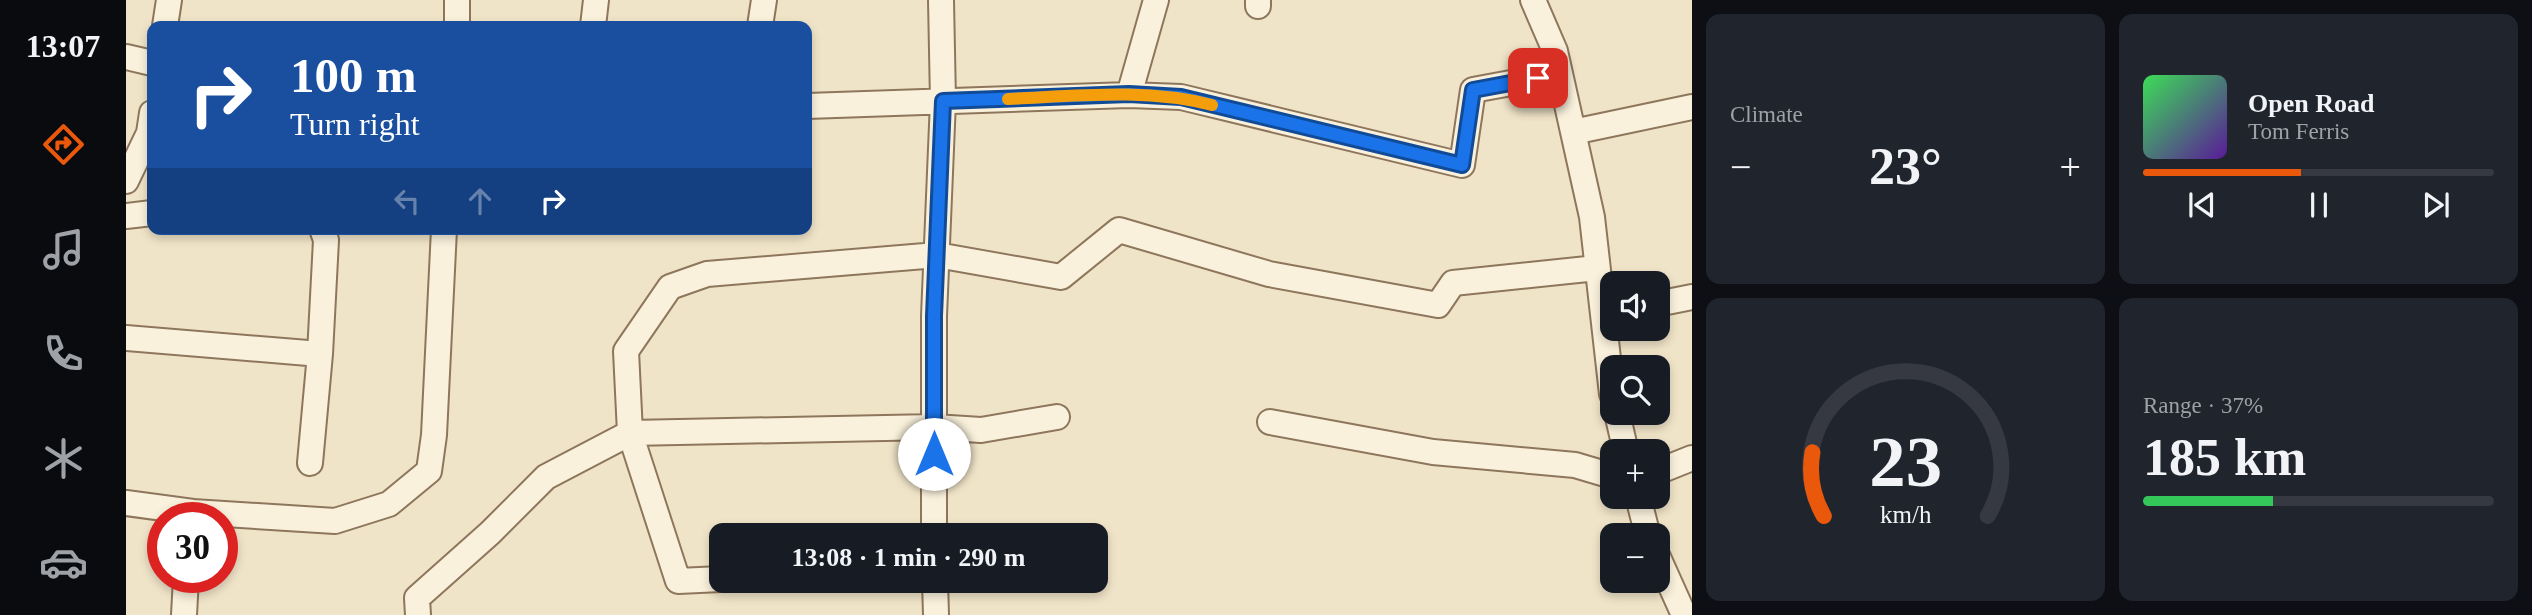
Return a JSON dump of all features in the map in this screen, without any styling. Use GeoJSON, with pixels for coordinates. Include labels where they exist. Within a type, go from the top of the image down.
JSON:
{"type":"FeatureCollection","features":[{"type":"Feature","properties":{"kind":"street"},"geometry":{"type":"LineString","coordinates":[[166,21],[169,0]]}},
{"type":"Feature","properties":{"kind":"street"},"geometry":{"type":"LineString","coordinates":[[457,0],[457,21]]}},
{"type":"Feature","properties":{"kind":"street"},"geometry":{"type":"LineString","coordinates":[[594,21],[596,0]]}},
{"type":"Feature","properties":{"kind":"street"},"geometry":{"type":"LineString","coordinates":[[761,21],[764,0]]}},
{"type":"Feature","properties":{"kind":"street"},"geometry":{"type":"LineString","coordinates":[[934,523],[937,255],[943,101],[941,0]]}},
{"type":"Feature","properties":{"kind":"street"},"geometry":{"type":"LineString","coordinates":[[1129,94],[1156,0]]}},
{"type":"Feature","properties":{"kind":"street"},"geometry":{"type":"LineString","coordinates":[[1534,0],[1555,51],[1592,217],[1600,282]]}},
{"type":"Feature","properties":{"kind":"street"},"geometry":{"type":"LineString","coordinates":[[126,57],[147,62]]}},
{"type":"Feature","properties":{"kind":"street"},"geometry":{"type":"LineString","coordinates":[[812,106],[1129,94],[1181,97],[1462,165],[1473,90],[1560,74]]}},
{"type":"Feature","properties":{"kind":"street"},"geometry":{"type":"LineString","coordinates":[[1573,132],[1692,107]]}},
{"type":"Feature","properties":{"kind":"street"},"geometry":{"type":"LineString","coordinates":[[126,181],[147,137]]}},
{"type":"Feature","properties":{"kind":"street"},"geometry":{"type":"LineString","coordinates":[[126,216],[147,214]]}},
{"type":"Feature","properties":{"kind":"street"},"geometry":{"type":"LineString","coordinates":[[709,580],[678,581],[630,433],[626,351],[670,286],[707,274],[937,255],[1060,277],[1119,230],[1269,274],[1437,305],[1453,283],[1597,268]]}},
{"type":"Feature","properties":{"kind":"street"},"geometry":{"type":"LineString","coordinates":[[310,463],[320,354],[324,235]]}},
{"type":"Feature","properties":{"kind":"street"},"geometry":{"type":"LineString","coordinates":[[238,517],[335,521],[389,504],[429,471],[434,435],[444,235]]}},
{"type":"Feature","properties":{"kind":"street"},"geometry":{"type":"LineString","coordinates":[[1670,301],[1692,297]]}},
{"type":"Feature","properties":{"kind":"street"},"geometry":{"type":"LineString","coordinates":[[126,338],[320,354]]}},
{"type":"Feature","properties":{"kind":"street"},"geometry":{"type":"LineString","coordinates":[[412,609],[546,477],[630,433],[934,427],[981,430],[1057,417]]}},
{"type":"Feature","properties":{"kind":"street"},"geometry":{"type":"LineString","coordinates":[[1270,422],[1433,452],[1575,466],[1600,473]]}},
{"type":"Feature","properties":{"kind":"street"},"geometry":{"type":"LineString","coordinates":[[1670,466],[1692,457]]}},
{"type":"Feature","properties":{"kind":"street"},"geometry":{"type":"LineString","coordinates":[[126,503],[147,507]]}},
{"type":"Feature","properties":{"kind":"street"},"geometry":{"type":"LineString","coordinates":[[1670,584],[1684,615]]}},
{"type":"Feature","properties":{"kind":"street"},"geometry":{"type":"LineString","coordinates":[[184,615],[185,593]]}},
{"type":"Feature","properties":{"kind":"street"},"geometry":{"type":"LineString","coordinates":[[935,593],[936,615]]}},
{"type":"Feature","properties":{"kind":"slow traffic"},"geometry":{"type":"LineString","coordinates":[[1008,99],[1129,94],[1181,97],[1212,105]]}},
{"type":"Feature","properties":{"kind":"route"},"geometry":{"type":"LineString","coordinates":[[934,454],[934,316],[943,101],[1129,94],[1181,97],[1462,165],[1473,90],[1538,78]]}}]}
